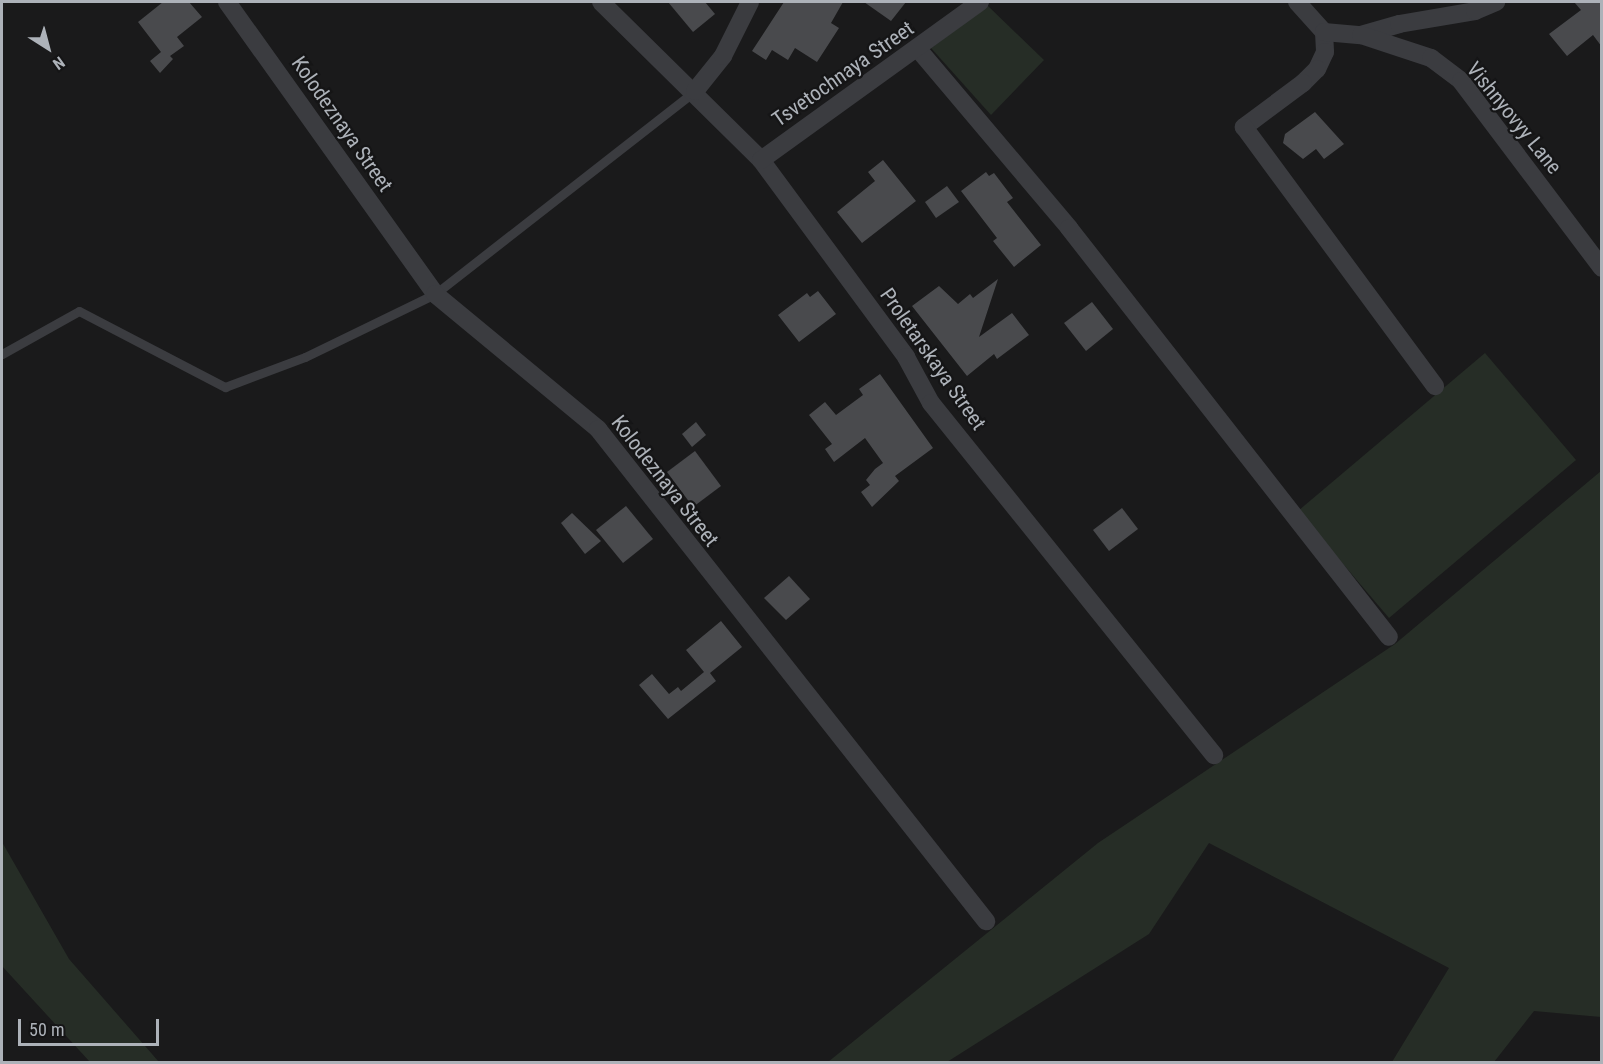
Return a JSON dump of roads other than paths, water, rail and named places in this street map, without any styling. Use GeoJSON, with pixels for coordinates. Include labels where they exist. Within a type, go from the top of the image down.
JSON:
{"type":"FeatureCollection","features":[{"type":"Feature","properties":{"kind":"street","name":"Kolodeznaya Street"},"geometry":{"type":"LineString","coordinates":[[227,2],[435,294],[598,429],[986,921]]}},
{"type":"Feature","properties":{"kind":"street","name":"Proletarskaya Street"},"geometry":{"type":"LineString","coordinates":[[601,2],[695,91],[761,160],[906,357],[931,403],[1214,755]]}},
{"type":"Feature","properties":{"kind":"street"},"geometry":{"type":"LineString","coordinates":[[695,91],[723,56],[750,2]]}},
{"type":"Feature","properties":{"kind":"street","name":"Tsvetochnaya Street"},"geometry":{"type":"LineString","coordinates":[[761,160],[918,49],[980,2]]}},
{"type":"Feature","properties":{"kind":"street"},"geometry":{"type":"LineString","coordinates":[[1297,2],[1324,32],[1325,52],[1317,69],[1244,127],[1435,386]]}},
{"type":"Feature","properties":{"kind":"street"},"geometry":{"type":"LineString","coordinates":[[1324,32],[1361,35],[1399,24],[1475,11],[1496,2]]}},
{"type":"Feature","properties":{"kind":"street","name":"Vishnyovyy Lane"},"geometry":{"type":"LineString","coordinates":[[1361,35],[1431,58],[1461,81],[1602,268]]}},
{"type":"Feature","properties":{"kind":"street"},"geometry":{"type":"LineString","coordinates":[[918,49],[1069,228],[1389,637]]}},
{"type":"Feature","properties":{"kind":"lane"},"geometry":{"type":"LineString","coordinates":[[2,354],[79,311],[225,387],[305,357],[435,294],[695,91]]}}]}
